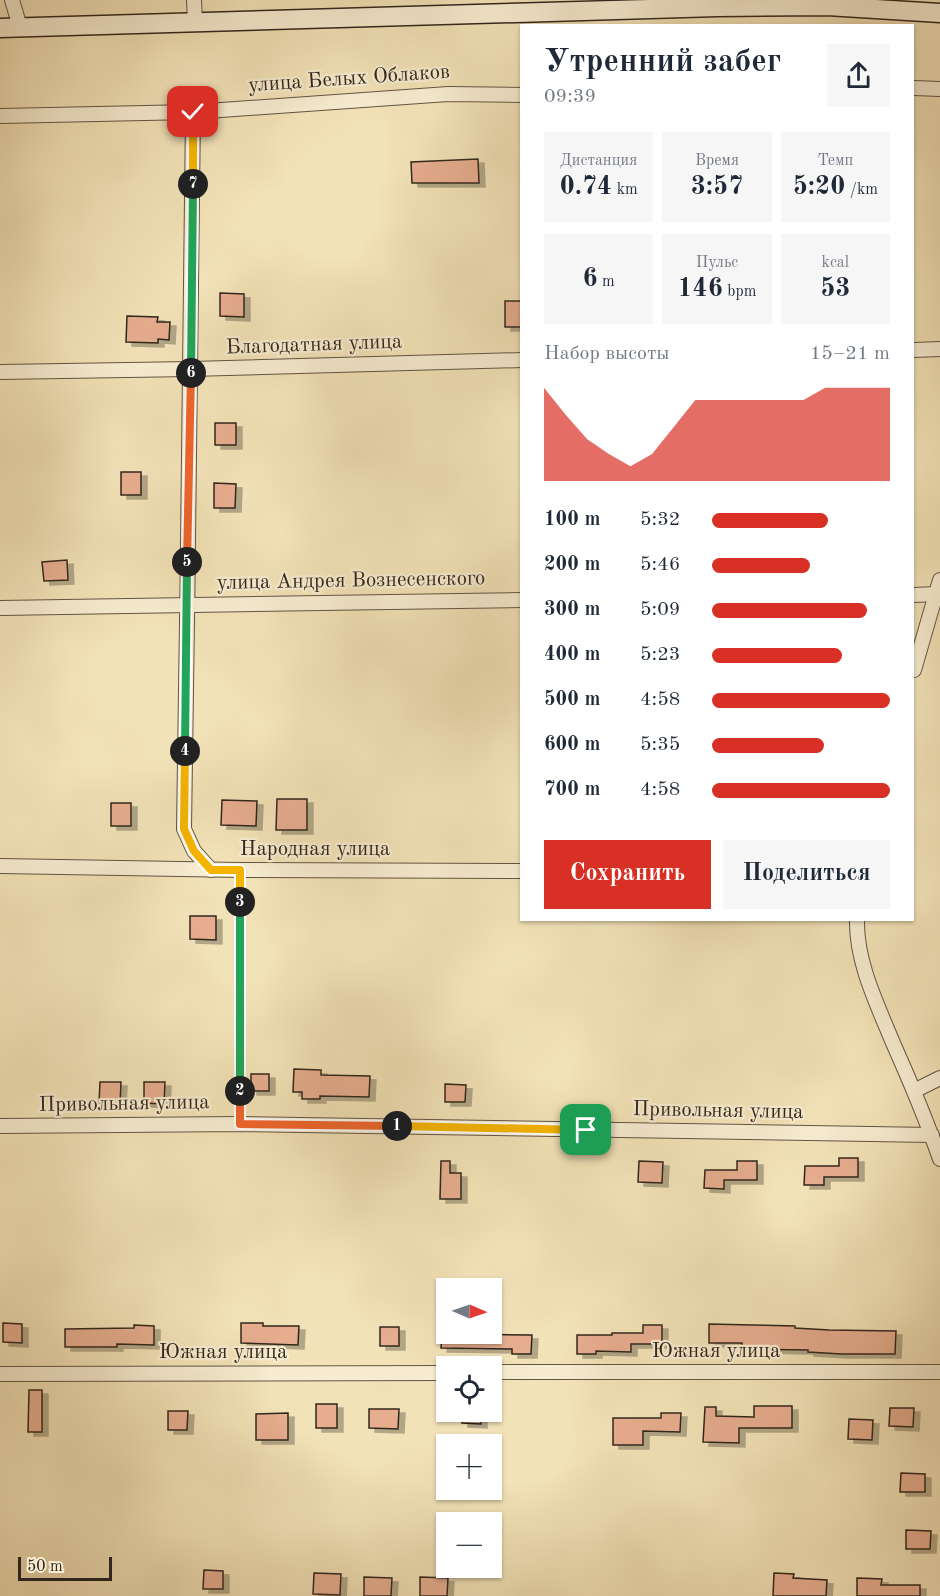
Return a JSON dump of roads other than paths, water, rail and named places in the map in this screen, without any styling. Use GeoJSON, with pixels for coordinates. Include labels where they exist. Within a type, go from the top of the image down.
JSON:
{"type":"FeatureCollection","features":[{"type":"Feature","properties":{"kind":"street"},"geometry":{"type":"LineString","coordinates":[[12,0],[20,27]]}},
{"type":"Feature","properties":{"kind":"street"},"geometry":{"type":"LineString","coordinates":[[194,0],[195,22]]}},
{"type":"Feature","properties":{"kind":"street"},"geometry":{"type":"LineString","coordinates":[[0,28],[195,22],[481,7],[716,3],[827,6],[940,13]]}},
{"type":"Feature","properties":{"kind":"street"},"geometry":{"type":"LineString","coordinates":[[914,88],[940,89]]}},
{"type":"Feature","properties":{"kind":"street","name":"улица Белых Облаков"},"geometry":{"type":"LineString","coordinates":[[0,116],[193,112],[448,94],[520,95]]}},
{"type":"Feature","properties":{"kind":"street"},"geometry":{"type":"LineString","coordinates":[[193,112],[192,369],[184,829],[194,851],[211,870]]}},
{"type":"Feature","properties":{"kind":"street"},"geometry":{"type":"LineString","coordinates":[[914,350],[940,349]]}},
{"type":"Feature","properties":{"kind":"street","name":"Благодатная улица"},"geometry":{"type":"LineString","coordinates":[[0,372],[520,360]]}},
{"type":"Feature","properties":{"kind":"street"},"geometry":{"type":"LineString","coordinates":[[914,670],[940,580]]}},
{"type":"Feature","properties":{"kind":"street"},"geometry":{"type":"LineString","coordinates":[[914,595],[936,594]]}},
{"type":"Feature","properties":{"kind":"street","name":"улица Андрея Вознесенского"},"geometry":{"type":"LineString","coordinates":[[0,608],[520,600]]}},
{"type":"Feature","properties":{"kind":"street","name":"Народная улица"},"geometry":{"type":"LineString","coordinates":[[0,866],[211,870],[520,871]]}},
{"type":"Feature","properties":{"kind":"street"},"geometry":{"type":"LineString","coordinates":[[857,921],[862,958],[873,993],[940,1159]]}},
{"type":"Feature","properties":{"kind":"street"},"geometry":{"type":"LineString","coordinates":[[914,1091],[940,1078]]}},
{"type":"Feature","properties":{"kind":"street","name":"Привольная улица"},"geometry":{"type":"LineString","coordinates":[[0,1126],[240,1124],[932,1135]]}},
{"type":"Feature","properties":{"kind":"street","name":"Южная улица"},"geometry":{"type":"LineString","coordinates":[[502,1372],[940,1371]]}},
{"type":"Feature","properties":{"kind":"street","name":"Южная улица"},"geometry":{"type":"LineString","coordinates":[[0,1374],[436,1372]]}},
{"type":"Feature","properties":{"kind":"lane"},"geometry":{"type":"LineString","coordinates":[[240,870],[240,1124]]}}]}
